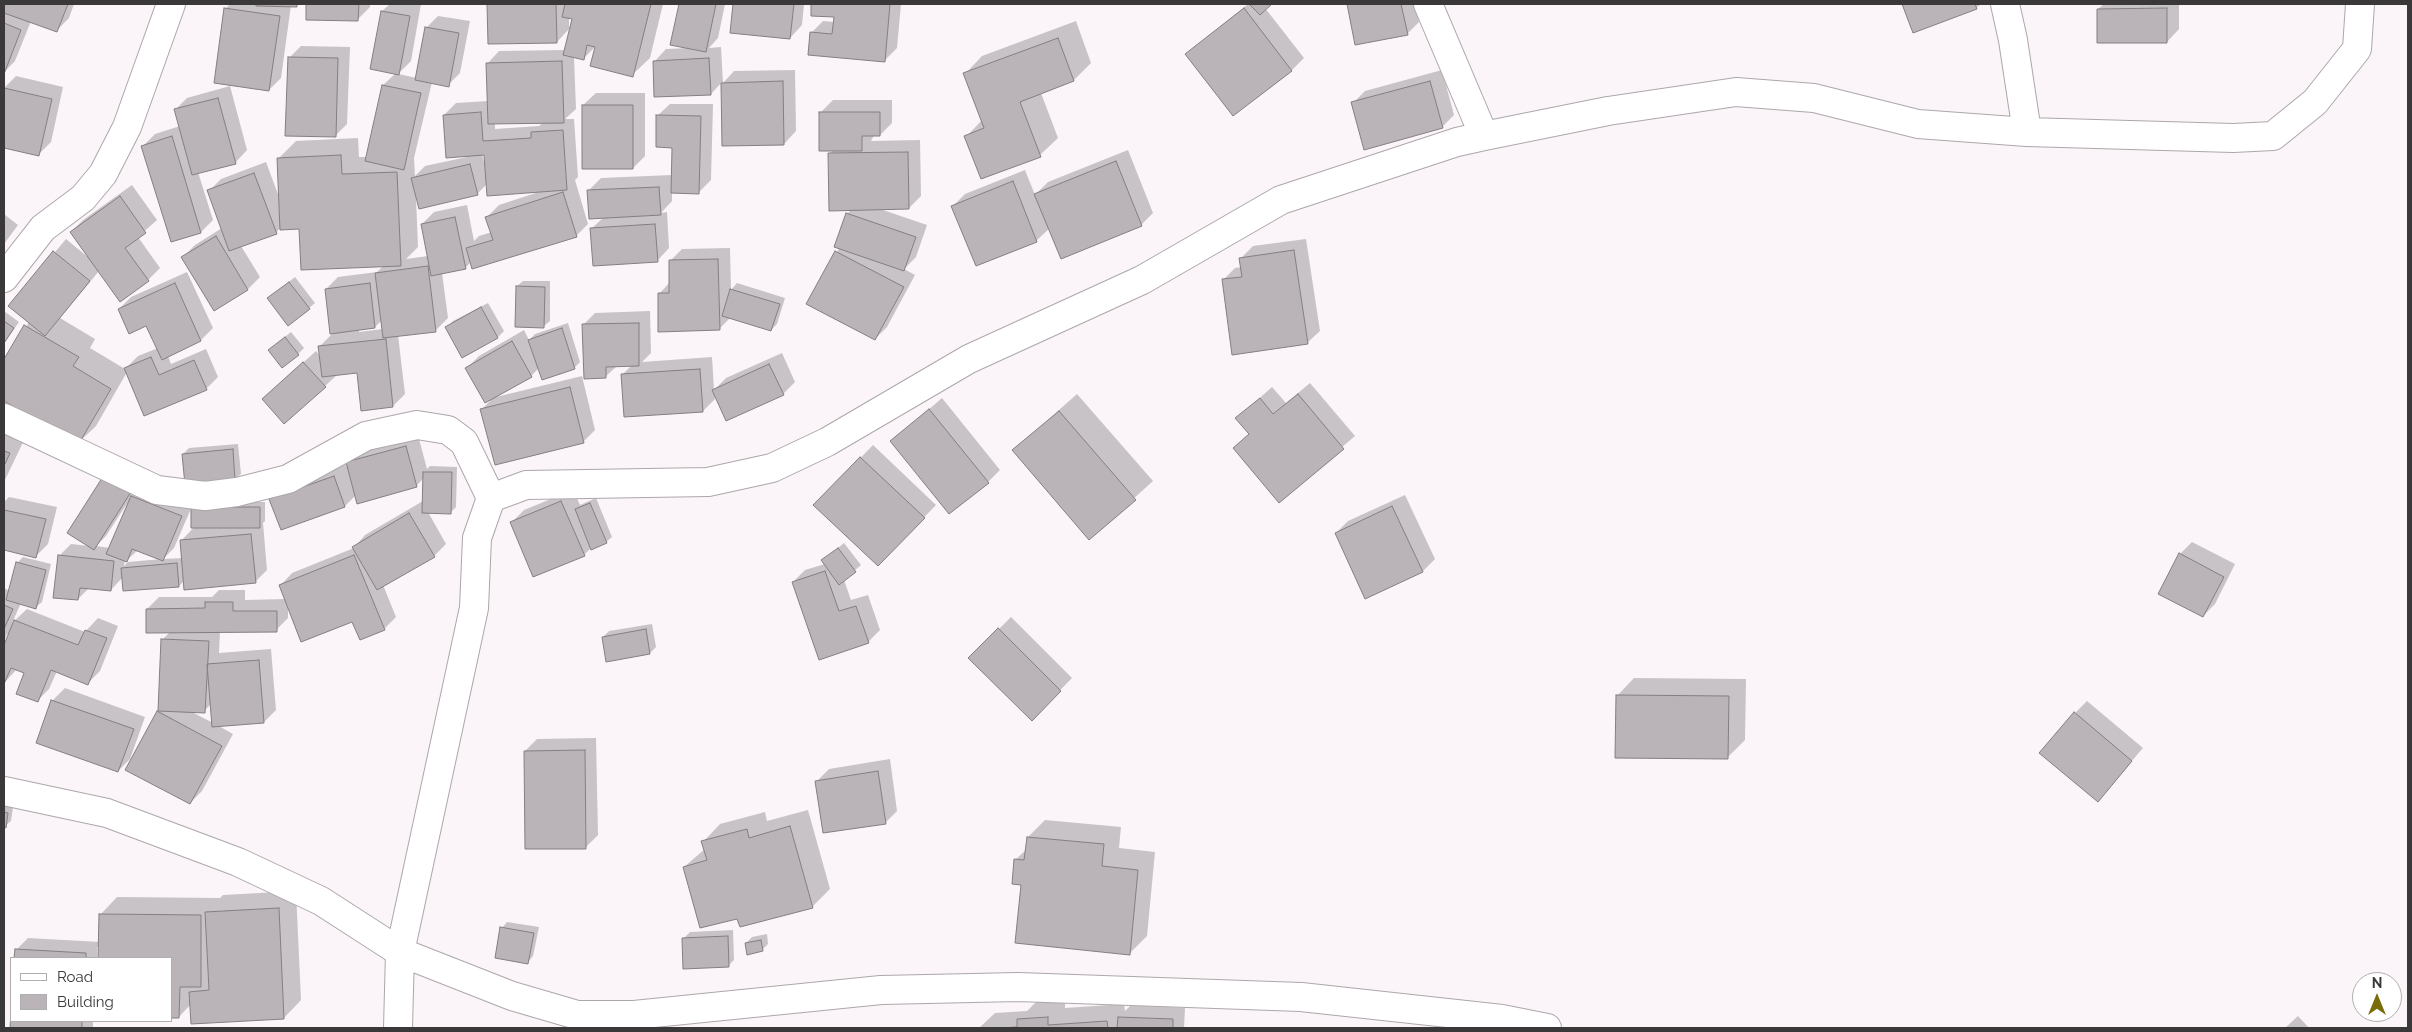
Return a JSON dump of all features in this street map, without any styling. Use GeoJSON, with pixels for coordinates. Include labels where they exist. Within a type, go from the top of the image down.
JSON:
{"type":"FeatureCollection","features":[{"type":"Feature","properties":{"kind":"street"},"geometry":{"type":"LineString","coordinates":[[4,278],[43,228],[83,198],[103,174],[127,127],[171,4]]}},
{"type":"Feature","properties":{"kind":"street"},"geometry":{"type":"LineString","coordinates":[[1428,4],[1484,136]]}},
{"type":"Feature","properties":{"kind":"street"},"geometry":{"type":"LineString","coordinates":[[2005,4],[2013,40],[2027,132]]}},
{"type":"Feature","properties":{"kind":"street"},"geometry":{"type":"LineString","coordinates":[[491,498],[526,485],[708,482],[772,468],[827,442],[969,359],[1142,280],[1281,200],[1457,142],[1484,136],[1608,111],[1736,92],[1814,98],[1918,124],[2027,132],[2233,138],[2273,136],[2315,102],[2356,49],[2360,4]]}},
{"type":"Feature","properties":{"kind":"street"},"geometry":{"type":"LineString","coordinates":[[4,418],[158,490],[205,496],[237,492],[288,479],[366,436],[417,425],[448,430],[464,442],[491,498],[477,538],[474,608],[400,952],[398,1028]]}},
{"type":"Feature","properties":{"kind":"street"},"geometry":{"type":"LineString","coordinates":[[4,791],[107,813],[238,862],[321,901],[400,952],[512,996],[577,1015],[634,1015],[881,990],[1018,986],[1301,997],[1502,1019],[1547,1028]]}},
{"type":"Feature","properties":{"kind":"building"},"geometry":{"type":"Polygon","coordinates":[[[4,4],[68,4],[57,32],[4,13],[4,4]]]}},
{"type":"Feature","properties":{"kind":"building"},"geometry":{"type":"Polygon","coordinates":[[[256,4],[297,4],[297,7],[256,6],[256,4]]]}},
{"type":"Feature","properties":{"kind":"building"},"geometry":{"type":"Polygon","coordinates":[[[306,4],[359,4],[358,21],[306,20],[306,4]]]}},
{"type":"Feature","properties":{"kind":"building"},"geometry":{"type":"Polygon","coordinates":[[[487,4],[556,4],[557,43],[488,44],[487,4]]]}},
{"type":"Feature","properties":{"kind":"building"},"geometry":{"type":"Polygon","coordinates":[[[565,4],[651,4],[633,77],[590,66],[595,47],[587,45],[584,60],[563,55],[572,19],[562,17],[565,4]]]}},
{"type":"Feature","properties":{"kind":"building"},"geometry":{"type":"Polygon","coordinates":[[[679,4],[716,4],[706,52],[670,45],[679,4]]]}},
{"type":"Feature","properties":{"kind":"building"},"geometry":{"type":"Polygon","coordinates":[[[733,4],[794,4],[790,39],[730,33],[733,4]]]}},
{"type":"Feature","properties":{"kind":"building"},"geometry":{"type":"Polygon","coordinates":[[[811,4],[890,4],[885,62],[808,55],[810,32],[832,34],[834,17],[811,16],[811,4]]]}},
{"type":"Feature","properties":{"kind":"building"},"geometry":{"type":"Polygon","coordinates":[[[1249,4],[1272,4],[1260,15],[1249,4]]]}},
{"type":"Feature","properties":{"kind":"building"},"geometry":{"type":"Polygon","coordinates":[[[1347,4],[1401,4],[1408,35],[1355,45],[1347,4]]]}},
{"type":"Feature","properties":{"kind":"building"},"geometry":{"type":"Polygon","coordinates":[[[1902,4],[1975,4],[1977,9],[1913,33],[1902,4]]]}},
{"type":"Feature","properties":{"kind":"building"},"geometry":{"type":"Polygon","coordinates":[[[224,8],[280,16],[269,91],[214,83],[224,8]]]}},
{"type":"Feature","properties":{"kind":"building"},"geometry":{"type":"Polygon","coordinates":[[[1244,8],[1292,71],[1233,116],[1185,54],[1244,8]]]}},
{"type":"Feature","properties":{"kind":"building"},"geometry":{"type":"Polygon","coordinates":[[[2167,8],[2167,43],[2097,43],[2097,9],[2167,8]]]}},
{"type":"Feature","properties":{"kind":"building"},"geometry":{"type":"Polygon","coordinates":[[[381,11],[410,16],[399,75],[370,69],[381,11]]]}},
{"type":"Feature","properties":{"kind":"building"},"geometry":{"type":"Polygon","coordinates":[[[4,23],[21,30],[4,74],[4,23]]]}},
{"type":"Feature","properties":{"kind":"building"},"geometry":{"type":"Polygon","coordinates":[[[425,27],[459,33],[449,87],[415,80],[425,27]]]}},
{"type":"Feature","properties":{"kind":"building"},"geometry":{"type":"Polygon","coordinates":[[[1058,38],[1074,81],[1020,102],[1041,157],[981,179],[964,136],[984,128],[963,73],[1058,38]]]}},
{"type":"Feature","properties":{"kind":"building"},"geometry":{"type":"Polygon","coordinates":[[[288,57],[338,58],[336,137],[285,136],[288,57]]]}},
{"type":"Feature","properties":{"kind":"building"},"geometry":{"type":"Polygon","coordinates":[[[709,58],[711,95],[654,97],[653,61],[709,58]]]}},
{"type":"Feature","properties":{"kind":"building"},"geometry":{"type":"Polygon","coordinates":[[[562,61],[564,123],[488,124],[486,63],[562,61]]]}},
{"type":"Feature","properties":{"kind":"building"},"geometry":{"type":"Polygon","coordinates":[[[783,81],[784,145],[722,146],[721,83],[783,81]]]}},
{"type":"Feature","properties":{"kind":"building"},"geometry":{"type":"Polygon","coordinates":[[[1430,81],[1443,128],[1364,150],[1351,102],[1430,81]]]}},
{"type":"Feature","properties":{"kind":"building"},"geometry":{"type":"Polygon","coordinates":[[[382,85],[421,93],[404,170],[365,161],[382,85]]]}},
{"type":"Feature","properties":{"kind":"building"},"geometry":{"type":"Polygon","coordinates":[[[4,88],[52,99],[39,156],[4,148],[4,88]]]}},
{"type":"Feature","properties":{"kind":"building"},"geometry":{"type":"Polygon","coordinates":[[[218,98],[236,164],[192,175],[174,109],[218,98]]]}},
{"type":"Feature","properties":{"kind":"building"},"geometry":{"type":"Polygon","coordinates":[[[582,105],[633,105],[633,169],[582,169],[582,105]]]}},
{"type":"Feature","properties":{"kind":"building"},"geometry":{"type":"Polygon","coordinates":[[[481,112],[483,141],[531,138],[531,132],[563,130],[567,190],[487,196],[484,155],[446,158],[443,115],[481,112]]]}},
{"type":"Feature","properties":{"kind":"building"},"geometry":{"type":"Polygon","coordinates":[[[819,112],[880,112],[880,136],[862,136],[862,151],[819,151],[819,112]]]}},
{"type":"Feature","properties":{"kind":"building"},"geometry":{"type":"Polygon","coordinates":[[[656,115],[701,116],[699,194],[671,193],[672,148],[656,147],[656,115]]]}},
{"type":"Feature","properties":{"kind":"building"},"geometry":{"type":"Polygon","coordinates":[[[172,136],[201,233],[171,242],[141,146],[172,136]]]}},
{"type":"Feature","properties":{"kind":"building"},"geometry":{"type":"Polygon","coordinates":[[[908,152],[909,209],[829,211],[828,153],[908,152]]]}},
{"type":"Feature","properties":{"kind":"building"},"geometry":{"type":"Polygon","coordinates":[[[341,155],[342,174],[397,172],[401,266],[301,270],[299,229],[280,230],[277,158],[341,155]]]}},
{"type":"Feature","properties":{"kind":"building"},"geometry":{"type":"Polygon","coordinates":[[[1116,161],[1142,226],[1061,259],[1034,194],[1116,161]]]}},
{"type":"Feature","properties":{"kind":"building"},"geometry":{"type":"Polygon","coordinates":[[[470,164],[478,195],[419,209],[411,178],[470,164]]]}},
{"type":"Feature","properties":{"kind":"building"},"geometry":{"type":"Polygon","coordinates":[[[254,173],[277,234],[229,251],[207,190],[254,173]]]}},
{"type":"Feature","properties":{"kind":"building"},"geometry":{"type":"Polygon","coordinates":[[[1013,181],[1037,242],[976,266],[951,206],[1013,181]]]}},
{"type":"Feature","properties":{"kind":"building"},"geometry":{"type":"Polygon","coordinates":[[[659,187],[661,215],[589,219],[587,190],[659,187]]]}},
{"type":"Feature","properties":{"kind":"building"},"geometry":{"type":"Polygon","coordinates":[[[563,192],[577,237],[472,269],[466,248],[493,240],[485,217],[563,192]]]}},
{"type":"Feature","properties":{"kind":"building"},"geometry":{"type":"Polygon","coordinates":[[[120,196],[146,233],[125,248],[149,281],[120,302],[70,232],[120,196]]]}},
{"type":"Feature","properties":{"kind":"building"},"geometry":{"type":"Polygon","coordinates":[[[846,213],[916,237],[904,271],[834,247],[846,213]]]}},
{"type":"Feature","properties":{"kind":"building"},"geometry":{"type":"Polygon","coordinates":[[[455,217],[466,269],[431,276],[421,224],[455,217]]]}},
{"type":"Feature","properties":{"kind":"building"},"geometry":{"type":"Polygon","coordinates":[[[655,224],[658,262],[593,266],[590,228],[655,224]]]}},
{"type":"Feature","properties":{"kind":"building"},"geometry":{"type":"Polygon","coordinates":[[[216,236],[248,290],[214,311],[181,257],[216,236]]]}},
{"type":"Feature","properties":{"kind":"building"},"geometry":{"type":"Polygon","coordinates":[[[1294,250],[1308,344],[1232,355],[1222,279],[1242,277],[1239,258],[1294,250]]]}},
{"type":"Feature","properties":{"kind":"building"},"geometry":{"type":"Polygon","coordinates":[[[53,251],[90,281],[45,336],[8,306],[53,251]]]}},
{"type":"Feature","properties":{"kind":"building"},"geometry":{"type":"Polygon","coordinates":[[[835,251],[904,287],[875,340],[806,304],[835,251]]]}},
{"type":"Feature","properties":{"kind":"building"},"geometry":{"type":"Polygon","coordinates":[[[718,259],[720,330],[658,332],[658,293],[669,293],[669,260],[718,259]]]}},
{"type":"Feature","properties":{"kind":"building"},"geometry":{"type":"Polygon","coordinates":[[[428,266],[436,332],[383,338],[375,273],[428,266]]]}},
{"type":"Feature","properties":{"kind":"building"},"geometry":{"type":"Polygon","coordinates":[[[289,282],[310,309],[288,326],[267,298],[289,282]]]}},
{"type":"Feature","properties":{"kind":"building"},"geometry":{"type":"Polygon","coordinates":[[[175,283],[201,341],[162,360],[146,326],[129,334],[118,309],[175,283]]]}},
{"type":"Feature","properties":{"kind":"building"},"geometry":{"type":"Polygon","coordinates":[[[370,283],[375,328],[330,334],[325,289],[370,283]]]}},
{"type":"Feature","properties":{"kind":"building"},"geometry":{"type":"Polygon","coordinates":[[[516,286],[545,287],[544,328],[515,327],[516,286]]]}},
{"type":"Feature","properties":{"kind":"building"},"geometry":{"type":"Polygon","coordinates":[[[730,289],[780,304],[771,331],[722,316],[730,289]]]}},
{"type":"Feature","properties":{"kind":"building"},"geometry":{"type":"Polygon","coordinates":[[[481,307],[498,338],[462,358],[445,327],[481,307]]]}},
{"type":"Feature","properties":{"kind":"building"},"geometry":{"type":"Polygon","coordinates":[[[4,321],[14,328],[4,343],[4,321]]]}},
{"type":"Feature","properties":{"kind":"building"},"geometry":{"type":"Polygon","coordinates":[[[639,323],[639,366],[606,367],[606,378],[584,379],[582,324],[639,323]]]}},
{"type":"Feature","properties":{"kind":"building"},"geometry":{"type":"Polygon","coordinates":[[[24,325],[79,357],[73,366],[111,389],[78,445],[4,401],[4,359],[24,325]]]}},
{"type":"Feature","properties":{"kind":"building"},"geometry":{"type":"Polygon","coordinates":[[[562,328],[575,369],[542,380],[528,340],[562,328]]]}},
{"type":"Feature","properties":{"kind":"building"},"geometry":{"type":"Polygon","coordinates":[[[285,337],[299,355],[282,368],[268,350],[285,337]]]}},
{"type":"Feature","properties":{"kind":"building"},"geometry":{"type":"Polygon","coordinates":[[[386,339],[393,407],[361,411],[357,373],[322,377],[318,346],[386,339]]]}},
{"type":"Feature","properties":{"kind":"building"},"geometry":{"type":"Polygon","coordinates":[[[512,341],[532,377],[485,403],[465,368],[512,341]]]}},
{"type":"Feature","properties":{"kind":"building"},"geometry":{"type":"Polygon","coordinates":[[[151,357],[159,375],[194,360],[207,390],[144,416],[124,368],[151,357]]]}},
{"type":"Feature","properties":{"kind":"building"},"geometry":{"type":"Polygon","coordinates":[[[303,362],[326,387],[284,424],[262,399],[303,362]]]}},
{"type":"Feature","properties":{"kind":"building"},"geometry":{"type":"Polygon","coordinates":[[[769,364],[784,395],[726,421],[712,390],[769,364]]]}},
{"type":"Feature","properties":{"kind":"building"},"geometry":{"type":"Polygon","coordinates":[[[700,369],[703,412],[624,417],[621,374],[700,369]]]}},
{"type":"Feature","properties":{"kind":"building"},"geometry":{"type":"Polygon","coordinates":[[[570,387],[584,443],[495,465],[480,409],[570,387]]]}},
{"type":"Feature","properties":{"kind":"building"},"geometry":{"type":"Polygon","coordinates":[[[1298,394],[1344,449],[1279,503],[1233,448],[1249,434],[1235,418],[1260,398],[1273,414],[1298,394]]]}},
{"type":"Feature","properties":{"kind":"building"},"geometry":{"type":"Polygon","coordinates":[[[929,409],[989,483],[949,514],[890,441],[929,409]]]}},
{"type":"Feature","properties":{"kind":"building"},"geometry":{"type":"Polygon","coordinates":[[[1059,411],[1136,500],[1089,540],[1012,450],[1059,411]]]}},
{"type":"Feature","properties":{"kind":"building"},"geometry":{"type":"Polygon","coordinates":[[[406,446],[417,487],[357,504],[346,462],[406,446]]]}},
{"type":"Feature","properties":{"kind":"building"},"geometry":{"type":"Polygon","coordinates":[[[233,449],[235,481],[185,485],[182,454],[233,449]]]}},
{"type":"Feature","properties":{"kind":"building"},"geometry":{"type":"Polygon","coordinates":[[[4,451],[10,453],[4,466],[4,451]]]}},
{"type":"Feature","properties":{"kind":"building"},"geometry":{"type":"Polygon","coordinates":[[[860,457],[925,518],[878,566],[813,505],[860,457]]]}},
{"type":"Feature","properties":{"kind":"building"},"geometry":{"type":"Polygon","coordinates":[[[423,472],[452,472],[451,514],[422,513],[423,472]]]}},
{"type":"Feature","properties":{"kind":"building"},"geometry":{"type":"Polygon","coordinates":[[[104,475],[131,492],[94,550],[67,533],[104,475]]]}},
{"type":"Feature","properties":{"kind":"building"},"geometry":{"type":"Polygon","coordinates":[[[334,476],[345,507],[281,530],[269,499],[334,476]]]}},
{"type":"Feature","properties":{"kind":"building"},"geometry":{"type":"Polygon","coordinates":[[[131,496],[182,516],[163,561],[132,549],[127,562],[106,554],[131,496]]]}},
{"type":"Feature","properties":{"kind":"building"},"geometry":{"type":"Polygon","coordinates":[[[561,501],[585,556],[533,577],[510,522],[561,501]]]}},
{"type":"Feature","properties":{"kind":"building"},"geometry":{"type":"Polygon","coordinates":[[[590,503],[607,543],[591,550],[575,509],[590,503]]]}},
{"type":"Feature","properties":{"kind":"building"},"geometry":{"type":"Polygon","coordinates":[[[1392,506],[1423,572],[1365,599],[1335,533],[1392,506]]]}},
{"type":"Feature","properties":{"kind":"building"},"geometry":{"type":"Polygon","coordinates":[[[191,507],[260,507],[260,528],[191,528],[191,507]]]}},
{"type":"Feature","properties":{"kind":"building"},"geometry":{"type":"Polygon","coordinates":[[[4,510],[46,519],[36,558],[4,550],[4,510]]]}},
{"type":"Feature","properties":{"kind":"building"},"geometry":{"type":"Polygon","coordinates":[[[409,513],[435,557],[377,590],[352,547],[409,513]]]}},
{"type":"Feature","properties":{"kind":"building"},"geometry":{"type":"Polygon","coordinates":[[[251,534],[256,583],[184,590],[180,540],[251,534]]]}},
{"type":"Feature","properties":{"kind":"building"},"geometry":{"type":"Polygon","coordinates":[[[838,548],[856,572],[839,585],[821,560],[838,548]]]}},
{"type":"Feature","properties":{"kind":"building"},"geometry":{"type":"Polygon","coordinates":[[[2179,553],[2224,577],[2203,617],[2158,594],[2179,553]]]}},
{"type":"Feature","properties":{"kind":"building"},"geometry":{"type":"Polygon","coordinates":[[[58,555],[114,561],[111,591],[80,588],[78,600],[53,598],[58,555]]]}},
{"type":"Feature","properties":{"kind":"building"},"geometry":{"type":"Polygon","coordinates":[[[354,555],[385,630],[360,640],[352,622],[301,642],[279,585],[354,555]]]}},
{"type":"Feature","properties":{"kind":"building"},"geometry":{"type":"Polygon","coordinates":[[[16,562],[46,570],[36,609],[6,600],[16,562]]]}},
{"type":"Feature","properties":{"kind":"building"},"geometry":{"type":"Polygon","coordinates":[[[177,563],[179,587],[123,591],[121,568],[177,563]]]}},
{"type":"Feature","properties":{"kind":"building"},"geometry":{"type":"Polygon","coordinates":[[[825,571],[839,611],[856,606],[869,643],[819,660],[792,582],[825,571]]]}},
{"type":"Feature","properties":{"kind":"building"},"geometry":{"type":"Polygon","coordinates":[[[205,602],[233,602],[233,611],[277,611],[277,632],[146,633],[146,609],[205,608],[205,602]]]}},
{"type":"Feature","properties":{"kind":"building"},"geometry":{"type":"Polygon","coordinates":[[[4,605],[13,609],[4,629],[4,605]]]}},
{"type":"Feature","properties":{"kind":"building"},"geometry":{"type":"Polygon","coordinates":[[[14,620],[78,645],[85,630],[107,638],[88,685],[51,670],[38,702],[16,694],[24,673],[11,668],[4,684],[4,645],[14,620]]]}},
{"type":"Feature","properties":{"kind":"building"},"geometry":{"type":"Polygon","coordinates":[[[998,628],[1061,691],[1032,721],[968,658],[998,628]]]}},
{"type":"Feature","properties":{"kind":"building"},"geometry":{"type":"Polygon","coordinates":[[[646,629],[650,654],[606,662],[602,637],[646,629]]]}},
{"type":"Feature","properties":{"kind":"building"},"geometry":{"type":"Polygon","coordinates":[[[161,639],[209,641],[205,713],[158,711],[161,639]]]}},
{"type":"Feature","properties":{"kind":"building"},"geometry":{"type":"Polygon","coordinates":[[[259,660],[264,723],[212,727],[207,664],[259,660]]]}},
{"type":"Feature","properties":{"kind":"building"},"geometry":{"type":"Polygon","coordinates":[[[1616,695],[1729,696],[1728,759],[1615,758],[1616,695]]]}},
{"type":"Feature","properties":{"kind":"building"},"geometry":{"type":"Polygon","coordinates":[[[51,700],[134,729],[118,772],[36,743],[51,700]]]}},
{"type":"Feature","properties":{"kind":"building"},"geometry":{"type":"Polygon","coordinates":[[[157,711],[222,746],[190,804],[125,770],[157,711]]]}},
{"type":"Feature","properties":{"kind":"building"},"geometry":{"type":"Polygon","coordinates":[[[2074,712],[2132,761],[2098,802],[2039,753],[2074,712]]]}},
{"type":"Feature","properties":{"kind":"building"},"geometry":{"type":"Polygon","coordinates":[[[585,750],[586,849],[525,849],[524,751],[585,750]]]}},
{"type":"Feature","properties":{"kind":"building"},"geometry":{"type":"Polygon","coordinates":[[[878,771],[886,824],[823,833],[815,781],[878,771]]]}},
{"type":"Feature","properties":{"kind":"building"},"geometry":{"type":"Polygon","coordinates":[[[4,812],[8,813],[6,828],[4,827],[4,812]]]}},
{"type":"Feature","properties":{"kind":"building"},"geometry":{"type":"Polygon","coordinates":[[[790,826],[813,908],[740,927],[737,919],[700,928],[683,867],[707,860],[701,841],[747,829],[749,838],[790,826]]]}},
{"type":"Feature","properties":{"kind":"building"},"geometry":{"type":"Polygon","coordinates":[[[1027,837],[1104,844],[1102,866],[1138,870],[1130,955],[1015,943],[1021,885],[1012,884],[1014,859],[1024,860],[1027,837]]]}},
{"type":"Feature","properties":{"kind":"building"},"geometry":{"type":"Polygon","coordinates":[[[279,908],[284,1019],[191,1024],[189,992],[209,990],[205,912],[279,908]]]}},
{"type":"Feature","properties":{"kind":"building"},"geometry":{"type":"Polygon","coordinates":[[[99,914],[201,915],[201,987],[180,987],[179,1018],[172,1018],[172,957],[98,957],[99,914]]]}},
{"type":"Feature","properties":{"kind":"building"},"geometry":{"type":"Polygon","coordinates":[[[500,927],[534,933],[528,964],[495,958],[500,927]]]}},
{"type":"Feature","properties":{"kind":"building"},"geometry":{"type":"Polygon","coordinates":[[[728,936],[729,967],[683,969],[682,938],[728,936]]]}},
{"type":"Feature","properties":{"kind":"building"},"geometry":{"type":"Polygon","coordinates":[[[761,940],[763,951],[747,955],[745,943],[761,940]]]}},
{"type":"Feature","properties":{"kind":"building"},"geometry":{"type":"Polygon","coordinates":[[[15,949],[86,953],[86,957],[14,957],[15,949]]]}},
{"type":"Feature","properties":{"kind":"building"},"geometry":{"type":"Polygon","coordinates":[[[1048,1017],[1048,1025],[1107,1021],[1108,1028],[999,1028],[1017,1027],[1017,1019],[1048,1017]]]}},
{"type":"Feature","properties":{"kind":"building"},"geometry":{"type":"Polygon","coordinates":[[[1118,1017],[1173,1019],[1173,1028],[1117,1028],[1118,1017]]]}},
{"type":"Feature","properties":{"kind":"building"},"geometry":{"type":"Polygon","coordinates":[[[10,1022],[82,1022],[82,1028],[10,1028],[10,1022]]]}}]}
